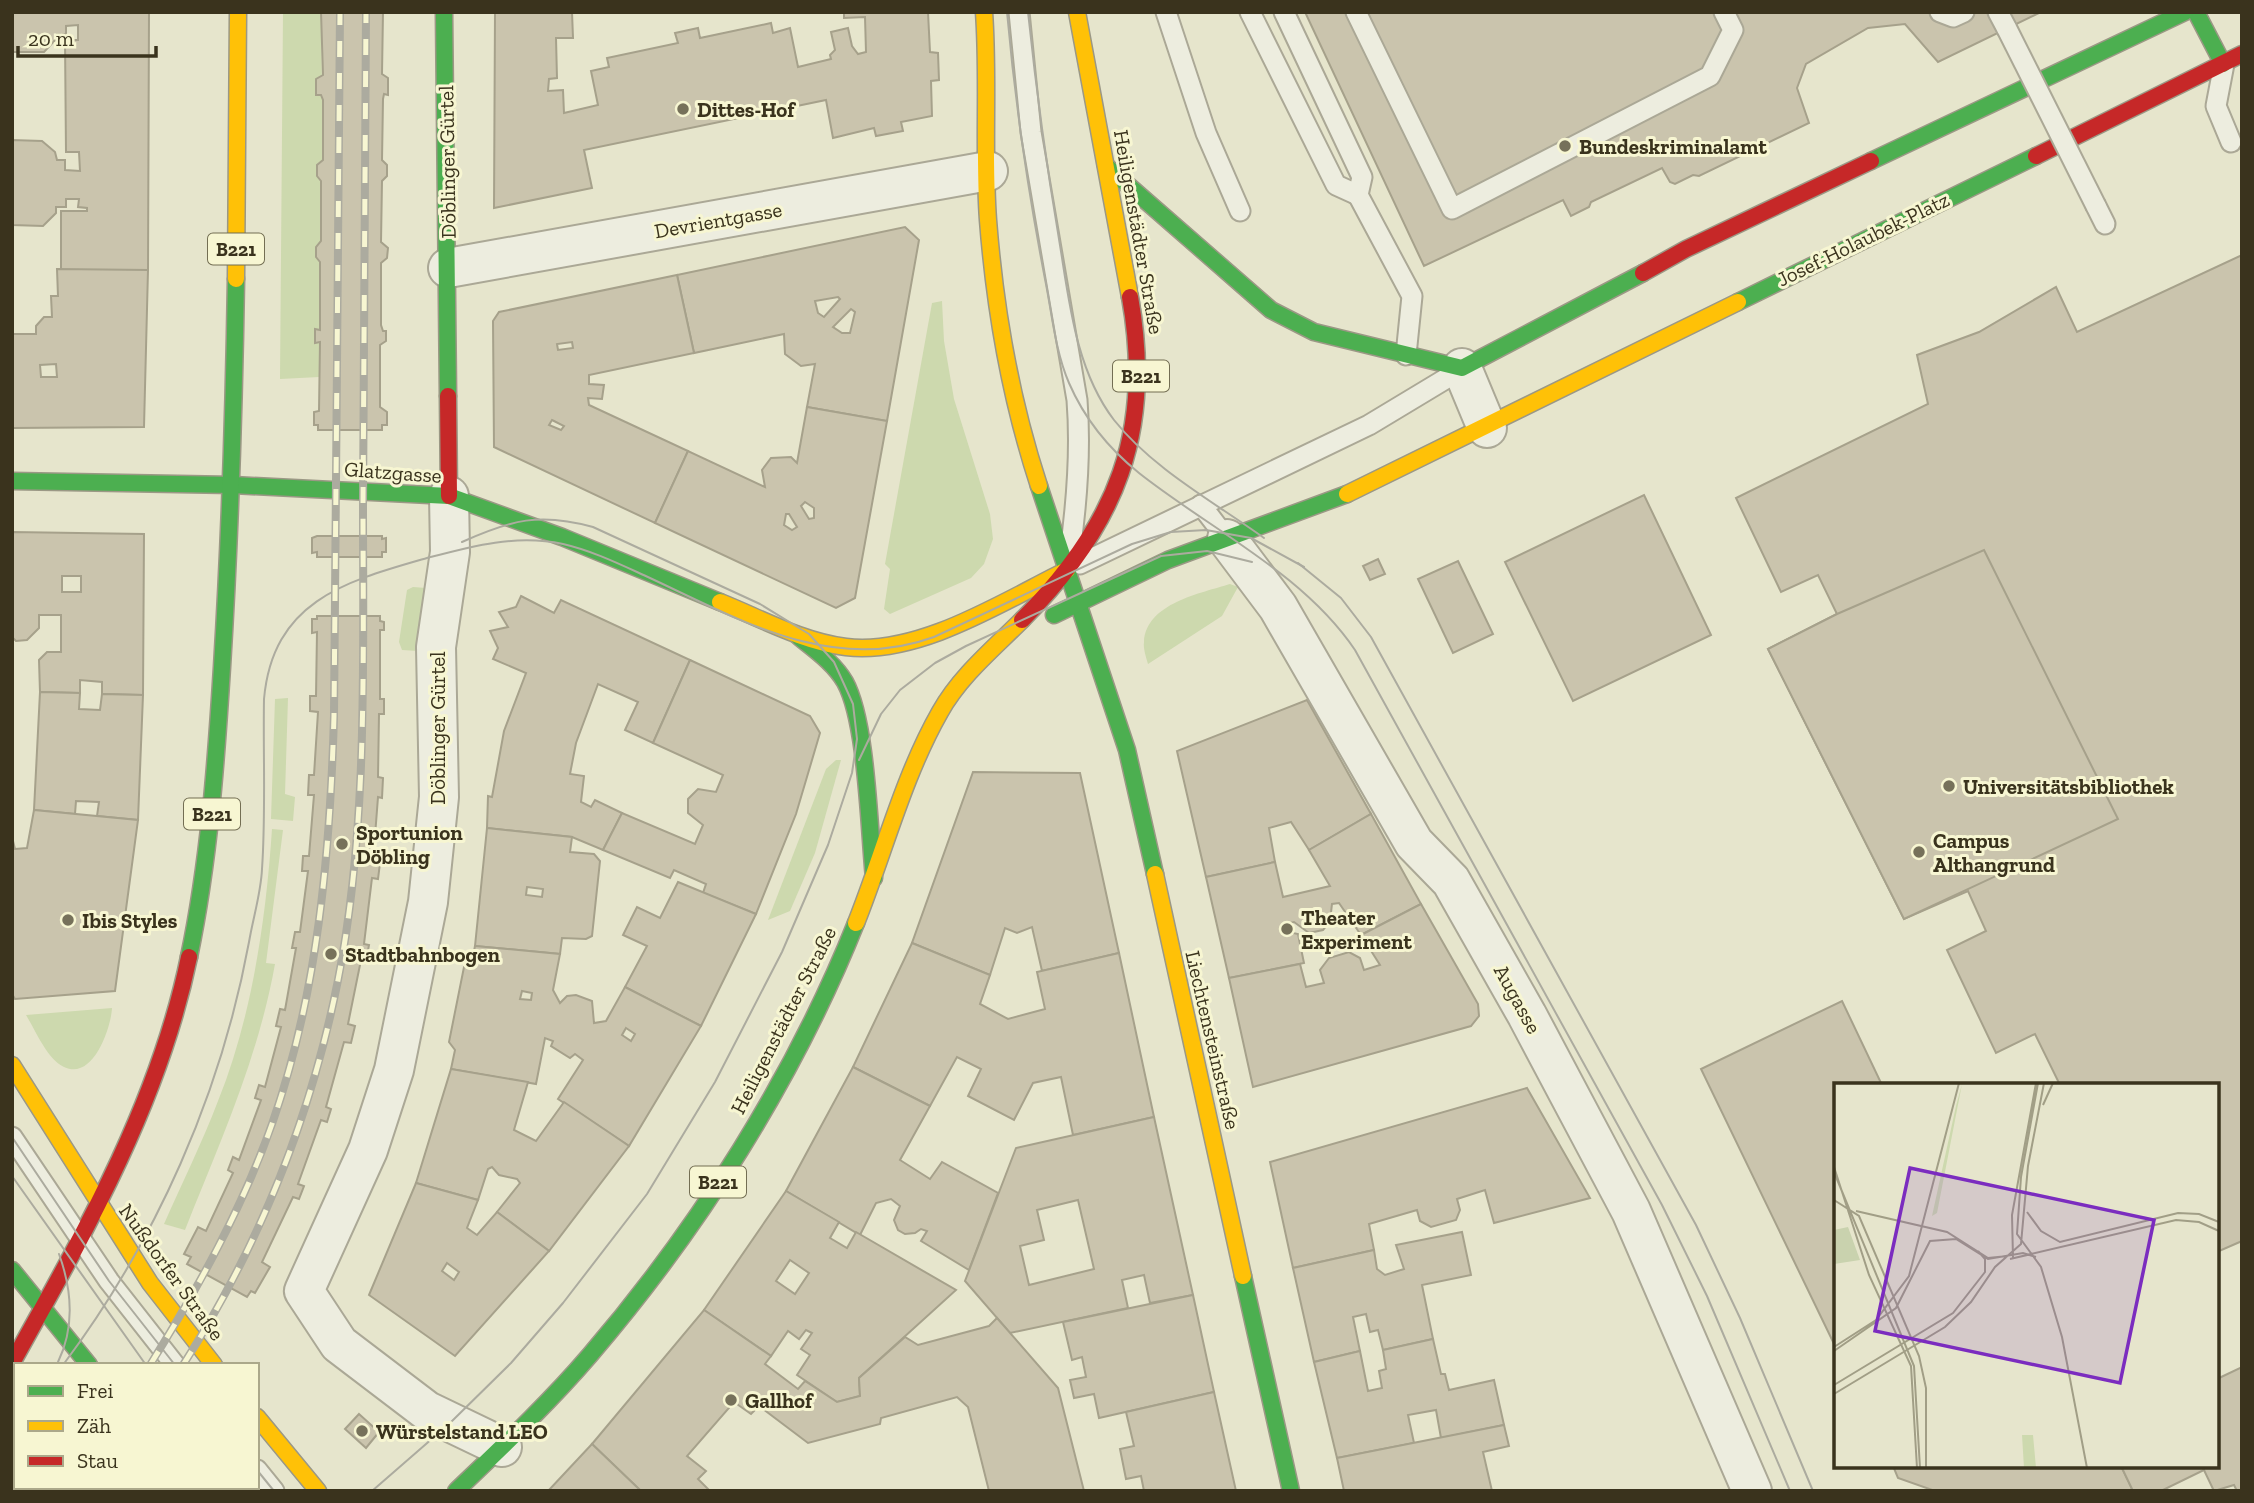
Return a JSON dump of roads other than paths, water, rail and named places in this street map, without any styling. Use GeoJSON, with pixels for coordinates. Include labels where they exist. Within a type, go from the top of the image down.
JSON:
{"type":"FeatureCollection","features":[{"type":"Feature","properties":{"kind":"main road","name":"B221"},"geometry":{"type":"LineString","coordinates":[[12,1363],[97,1204],[135,1121],[174,1018],[204,885],[212,817],[233,485],[238,12]]}},
{"type":"Feature","properties":{"kind":"main road","name":"Döblinger Gürtel"},"geometry":{"type":"LineString","coordinates":[[444,12],[449,496]]}},
{"type":"Feature","properties":{"kind":"main road"},"geometry":{"type":"LineString","coordinates":[[789,630],[815,640],[857,648],[901,642],[940,630],[1067,570],[1034,470],[1005,357],[991,264],[988,72],[984,12]]}},
{"type":"Feature","properties":{"kind":"main road","name":"Heiligenstädter Straße"},"geometry":{"type":"LineString","coordinates":[[456,1491],[502,1447],[606,1336],[705,1203],[788,1067],[835,974],[940,711],[964,677],[1067,570],[1103,517],[1127,463],[1139,416],[1141,376],[1138,345],[1077,12]]}},
{"type":"Feature","properties":{"kind":"main road"},"geometry":{"type":"LineString","coordinates":[[1106,166],[1270,310],[1314,332],[1462,368],[1592,302],[1686,249],[2185,12]]}},
{"type":"Feature","properties":{"kind":"main road"},"geometry":{"type":"LineString","coordinates":[[2196,12],[2232,66]]}},
{"type":"Feature","properties":{"kind":"main road","name":"Josef-Holaubek-Platz"},"geometry":{"type":"LineString","coordinates":[[1001,640],[1168,560],[1311,510],[1487,428],[1739,299],[2232,66],[2242,54]]}},
{"type":"Feature","properties":{"kind":"main road","name":"Glatzgasse"},"geometry":{"type":"LineString","coordinates":[[12,481],[233,485],[449,496],[562,537],[789,630]]}},
{"type":"Feature","properties":{"kind":"main road","name":"Liechtensteinstraße"},"geometry":{"type":"LineString","coordinates":[[1067,570],[1127,750],[1291,1491]]}},
{"type":"Feature","properties":{"kind":"main road"},"geometry":{"type":"LineString","coordinates":[[789,630],[831,663],[845,682],[853,704],[862,754],[874,878]]}},
{"type":"Feature","properties":{"kind":"main road","name":"Nußdorfer Straße"},"geometry":{"type":"LineString","coordinates":[[12,1066],[97,1204],[150,1283],[212,1363]]}},
{"type":"Feature","properties":{"kind":"main road"},"geometry":{"type":"LineString","coordinates":[[12,1270],[87,1363]]}},
{"type":"Feature","properties":{"kind":"main road"},"geometry":{"type":"LineString","coordinates":[[259,1420],[318,1491]]}},
{"type":"Feature","properties":{"kind":"street","name":"Devrientgasse"},"geometry":{"type":"LineString","coordinates":[[448,268],[988,171]]}},
{"type":"Feature","properties":{"kind":"street"},"geometry":{"type":"LineString","coordinates":[[1462,368],[1487,428]]}},
{"type":"Feature","properties":{"kind":"street","name":"Döblinger Gürtel"},"geometry":{"type":"LineString","coordinates":[[449,496],[450,552],[436,647],[439,797],[428,902],[394,1070],[368,1150],[304,1291],[339,1344],[427,1411],[502,1447]]}},
{"type":"Feature","properties":{"kind":"street","name":"Augasse"},"geometry":{"type":"LineString","coordinates":[[1227,539],[1278,607],[1414,843],[1451,881],[1527,1015],[1632,1210],[1752,1491]]}},
{"type":"Feature","properties":{"kind":"lane"},"geometry":{"type":"LineString","coordinates":[[1019,12],[1031,132],[1077,400],[1080,439],[1077,502],[1067,570]]}},
{"type":"Feature","properties":{"kind":"lane"},"geometry":{"type":"LineString","coordinates":[[1166,12],[1206,133],[1240,211]]}},
{"type":"Feature","properties":{"kind":"lane"},"geometry":{"type":"LineString","coordinates":[[1250,12],[1336,185],[1358,195],[1412,296],[1406,355]]}},
{"type":"Feature","properties":{"kind":"lane"},"geometry":{"type":"LineString","coordinates":[[1284,12],[1362,177],[1358,195]]}},
{"type":"Feature","properties":{"kind":"lane"},"geometry":{"type":"LineString","coordinates":[[1356,12],[1452,209],[1710,76],[1733,30],[1724,12]]}},
{"type":"Feature","properties":{"kind":"lane"},"geometry":{"type":"LineString","coordinates":[[1940,12],[1954,17],[1964,12]]}},
{"type":"Feature","properties":{"kind":"lane"},"geometry":{"type":"LineString","coordinates":[[2002,21],[2100,215]]}},
{"type":"Feature","properties":{"kind":"lane"},"geometry":{"type":"LineString","coordinates":[[2231,142],[2216,106],[2232,66]]}},
{"type":"Feature","properties":{"kind":"lane"},"geometry":{"type":"LineString","coordinates":[[1067,570],[1369,425],[1462,368]]}},
{"type":"Feature","properties":{"kind":"lane"},"geometry":{"type":"LineString","coordinates":[[1201,505],[1227,539]]}},
{"type":"Feature","properties":{"kind":"lane"},"geometry":{"type":"LineString","coordinates":[[12,1137],[109,1281],[173,1363]]}},
{"type":"Feature","properties":{"kind":"lane"},"geometry":{"type":"LineString","coordinates":[[259,1472],[274,1491]]}},
{"type":"Feature","properties":{"kind":"tram line"},"geometry":{"type":"LineString","coordinates":[[1007,12],[1018,113],[1039,246],[1057,345],[1075,396],[1107,443],[1139,473],[1283,575],[1334,623],[1355,650],[1662,1205],[1707,1296],[1790,1491]]}},
{"type":"Feature","properties":{"kind":"tram line"},"geometry":{"type":"LineString","coordinates":[[1028,12],[1066,285],[1076,333],[1090,379],[1114,420],[1147,454],[1185,484],[1264,538]]}},
{"type":"Feature","properties":{"kind":"tram line"},"geometry":{"type":"LineString","coordinates":[[372,1491],[449,1424],[511,1363],[563,1303],[647,1194],[715,1082],[782,952],[828,845],[852,773],[857,739],[853,704],[834,662],[809,634],[760,604],[593,527],[574,522],[541,519],[526,521],[496,528],[462,542]]}},
{"type":"Feature","properties":{"kind":"tram line"},"geometry":{"type":"LineString","coordinates":[[64,1363],[97,1317],[155,1217],[180,1164],[221,1055],[237,999],[259,896],[264,826],[264,699],[270,665],[282,638],[298,617],[319,600],[369,576],[444,554],[494,543],[546,541],[573,546],[601,556],[745,622],[781,635],[818,645],[856,649],[895,647],[934,637],[1132,544],[1171,532],[1206,530],[1251,538],[1304,567]]}},
{"type":"Feature","properties":{"kind":"tram line"},"geometry":{"type":"LineString","coordinates":[[859,760],[881,714],[900,690],[935,663],[966,646],[1161,556],[1207,551],[1252,562]]}},
{"type":"Feature","properties":{"kind":"tram line"},"geometry":{"type":"LineString","coordinates":[[1298,563],[1341,598],[1371,637],[1696,1225],[1740,1318],[1813,1491]]}},
{"type":"Feature","properties":{"kind":"tram line"},"geometry":{"type":"LineString","coordinates":[[12,1137],[109,1281],[173,1363]]}},
{"type":"Feature","properties":{"kind":"tram line"},"geometry":{"type":"LineString","coordinates":[[12,1176],[145,1363]]}},
{"type":"Feature","properties":{"kind":"tram line"},"geometry":{"type":"LineString","coordinates":[[58,1362],[67,1335],[70,1308],[67,1281],[59,1254]]}},
{"type":"Feature","properties":{"kind":"tram line"},"geometry":{"type":"LineString","coordinates":[[259,1472],[274,1491]]}},
{"type":"Feature","properties":{"kind":"railway"},"geometry":{"type":"LineString","coordinates":[[151,1363],[218,1248],[260,1156],[288,1075],[301,1024],[319,923],[329,820],[334,716],[340,12]]}},
{"type":"Feature","properties":{"kind":"railway"},"geometry":{"type":"LineString","coordinates":[[184,1363],[235,1274],[279,1180],[313,1082],[327,1031],[348,922],[355,864],[362,744],[366,12]]}},
{"type":"Feature","properties":{"kind":"place","name":"Dittes-Hof"},"geometry":{"type":"Point","coordinates":[683,109]}},
{"type":"Feature","properties":{"kind":"place","name":"Bundeskriminalamt"},"geometry":{"type":"Point","coordinates":[1565,146]}},
{"type":"Feature","properties":{"kind":"place","name":"Universitätsbibliothek"},"geometry":{"type":"Point","coordinates":[1949,786]}},
{"type":"Feature","properties":{"kind":"place","name":"Sportunion Döbling"},"geometry":{"type":"Point","coordinates":[342,844]}},
{"type":"Feature","properties":{"kind":"place","name":"Campus Althangrund"},"geometry":{"type":"Point","coordinates":[1919,852]}},
{"type":"Feature","properties":{"kind":"place","name":"Ibis Styles"},"geometry":{"type":"Point","coordinates":[68,920]}},
{"type":"Feature","properties":{"kind":"place","name":"Theater Experiment"},"geometry":{"type":"Point","coordinates":[1287,929]}},
{"type":"Feature","properties":{"kind":"place","name":"Stadtbahnbogen"},"geometry":{"type":"Point","coordinates":[331,954]}},
{"type":"Feature","properties":{"kind":"place","name":"Gallhof"},"geometry":{"type":"Point","coordinates":[731,1400]}},
{"type":"Feature","properties":{"kind":"place","name":"Würstelstand LEO"},"geometry":{"type":"Point","coordinates":[362,1431]}}]}
